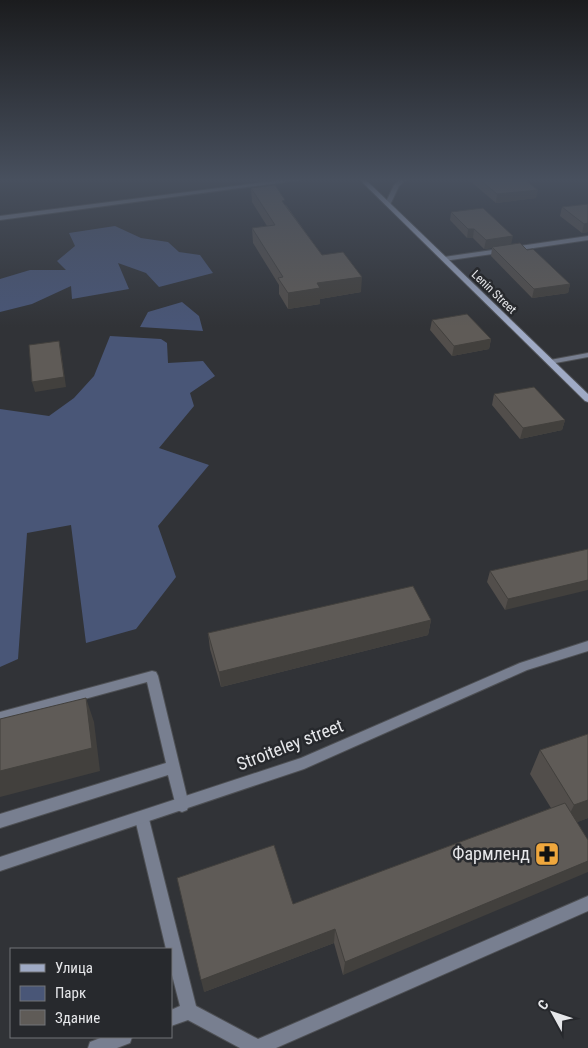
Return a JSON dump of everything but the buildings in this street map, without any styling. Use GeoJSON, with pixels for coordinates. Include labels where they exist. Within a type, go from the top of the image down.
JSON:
{"type":"FeatureCollection","features":[{"type":"Feature","properties":{"kind":"main road","name":"Lenin Street"},"geometry":{"type":"LineString","coordinates":[[413,229],[588,399]]}},
{"type":"Feature","properties":{"kind":"street"},"geometry":{"type":"LineString","coordinates":[[444,259],[588,238]]}},
{"type":"Feature","properties":{"kind":"street"},"geometry":{"type":"LineString","coordinates":[[550,362],[588,355]]}},
{"type":"Feature","properties":{"kind":"street","name":"Stroiteley street"},"geometry":{"type":"LineString","coordinates":[[0,864],[304,763],[524,666],[588,646]]}},
{"type":"Feature","properties":{"kind":"street"},"geometry":{"type":"LineString","coordinates":[[0,717],[152,676],[182,805]]}},
{"type":"Feature","properties":{"kind":"street"},"geometry":{"type":"LineString","coordinates":[[0,820],[173,768]]}},
{"type":"Feature","properties":{"kind":"street"},"geometry":{"type":"LineString","coordinates":[[142,818],[189,1010],[257,1048],[588,903]]}},
{"type":"Feature","properties":{"kind":"street"},"geometry":{"type":"LineString","coordinates":[[172,1018],[189,1010]]}},
{"type":"Feature","properties":{"kind":"street"},"geometry":{"type":"LineString","coordinates":[[96,1048],[121,1038]]}},
{"type":"Feature","properties":{"kind":"green space"},"geometry":{"type":"Polygon","coordinates":[[[96,229],[121,229],[141,238],[168,242],[179,252],[200,255],[213,273],[159,287],[146,273],[118,263],[129,289],[72,299],[71,286],[32,304],[0,312],[0,279],[30,270],[66,270],[57,261],[75,246],[69,233],[96,229]]]}},
{"type":"Feature","properties":{"kind":"green space"},"geometry":{"type":"Polygon","coordinates":[[[182,302],[199,316],[203,331],[140,327],[148,312],[182,302]]]}},
{"type":"Feature","properties":{"kind":"green space"},"geometry":{"type":"Polygon","coordinates":[[[110,336],[161,339],[167,343],[168,363],[203,361],[215,376],[190,393],[194,406],[159,448],[209,465],[158,526],[176,577],[136,629],[86,643],[71,525],[27,533],[18,659],[0,667],[0,409],[49,416],[74,398],[94,376],[110,336]]]}},
{"type":"Feature","properties":{"kind":"place","name":"Фармленд"},"geometry":{"type":"Point","coordinates":[547,854]}}]}
